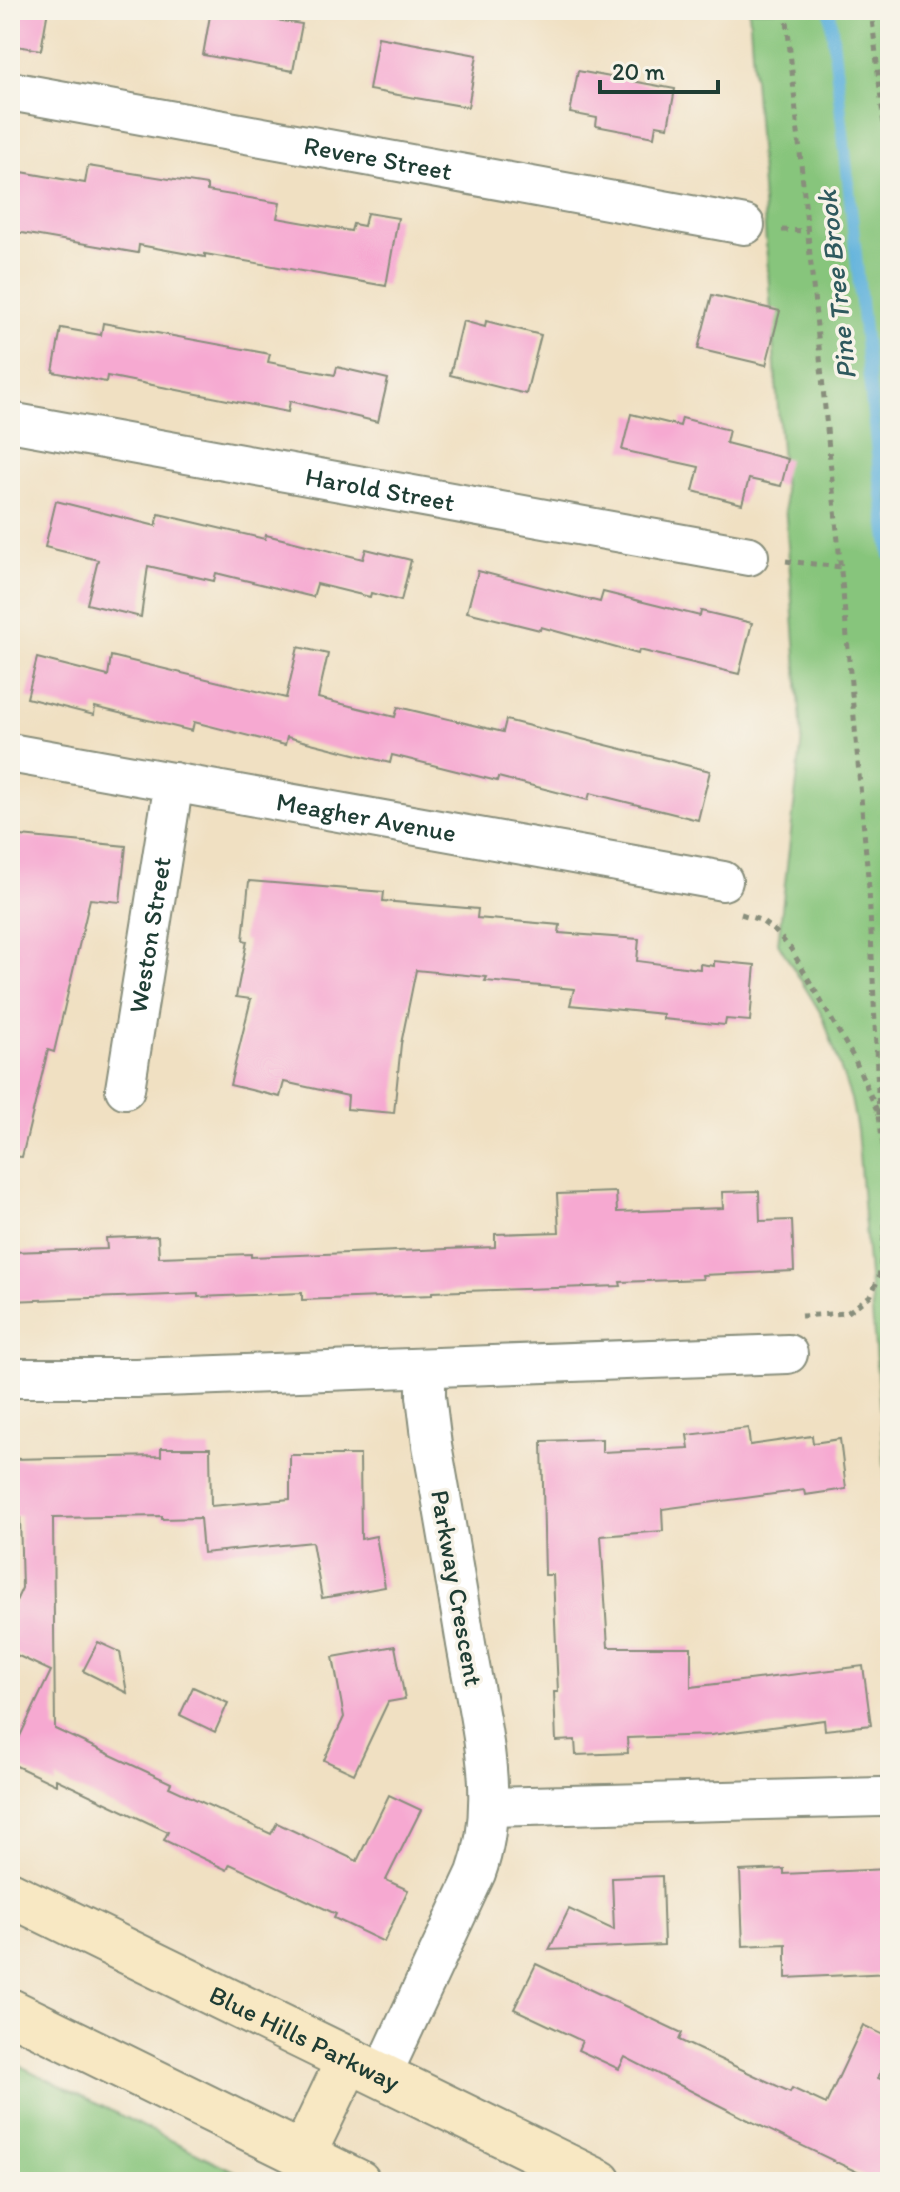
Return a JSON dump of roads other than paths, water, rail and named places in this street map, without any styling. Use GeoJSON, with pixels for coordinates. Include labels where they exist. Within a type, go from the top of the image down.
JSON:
{"type":"FeatureCollection","features":[{"type":"Feature","properties":{"kind":"main road","name":"Blue Hills Parkway"},"geometry":{"type":"LineString","coordinates":[[10,1894],[599,2182]]}},
{"type":"Feature","properties":{"kind":"main road"},"geometry":{"type":"LineString","coordinates":[[10,2011],[358,2182]]}},
{"type":"Feature","properties":{"kind":"main road"},"geometry":{"type":"LineString","coordinates":[[303,2155],[365,2067]]}},
{"type":"Feature","properties":{"kind":"street","name":"Revere Street"},"geometry":{"type":"LineString","coordinates":[[10,91],[745,225]]}},
{"type":"Feature","properties":{"kind":"street","name":"Harold Street"},"geometry":{"type":"LineString","coordinates":[[10,422],[749,556]]}},
{"type":"Feature","properties":{"kind":"street","name":"Meagher Avenue"},"geometry":{"type":"LineString","coordinates":[[10,753],[723,881]]}},
{"type":"Feature","properties":{"kind":"street","name":"Weston Street"},"geometry":{"type":"LineString","coordinates":[[125,1089],[174,782]]}},
{"type":"Feature","properties":{"kind":"street"},"geometry":{"type":"LineString","coordinates":[[10,1378],[136,1378],[788,1354]]}},
{"type":"Feature","properties":{"kind":"street","name":"Parkway Crescent"},"geometry":{"type":"LineString","coordinates":[[365,2067],[476,1873],[484,1852],[490,1807],[485,1755],[429,1420],[426,1369]]}},
{"type":"Feature","properties":{"kind":"street"},"geometry":{"type":"LineString","coordinates":[[490,1807],[881,1797]]}},
{"type":"Feature","properties":{"kind":"waterway","name":"Pine Tree Brook"},"geometry":{"type":"LineString","coordinates":[[830,10],[890,555]]}}]}
